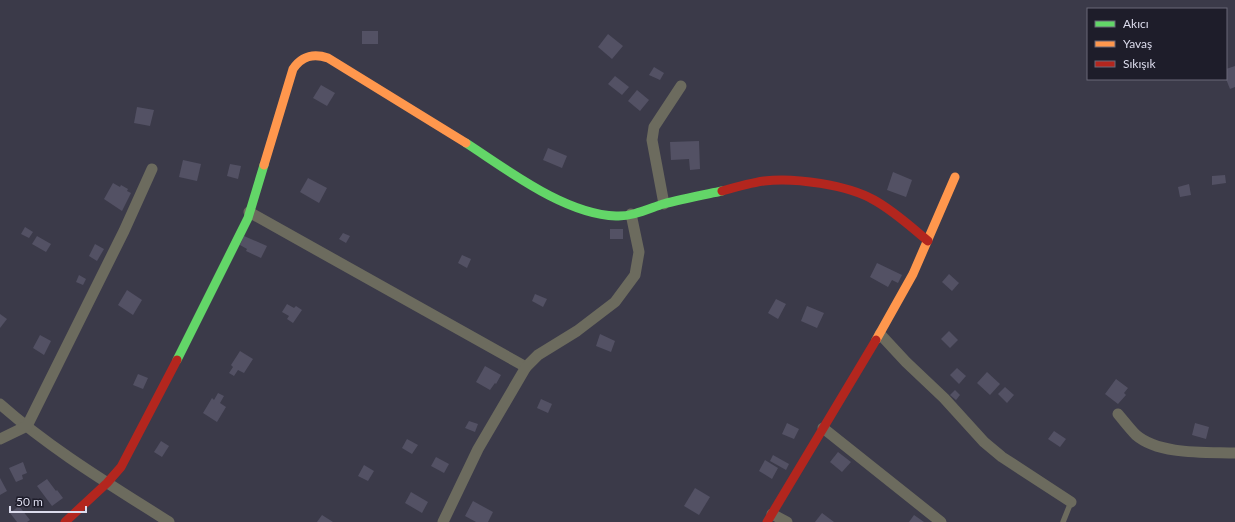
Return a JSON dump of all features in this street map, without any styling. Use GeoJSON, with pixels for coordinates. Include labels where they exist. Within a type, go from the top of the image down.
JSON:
{"type":"FeatureCollection","features":[{"type":"Feature","properties":{"kind":"street"},"geometry":{"type":"LineString","coordinates":[[64,522],[107,483],[121,467],[167,381],[244,225],[293,69],[303,58],[318,55],[328,58],[448,131],[534,187],[574,206],[602,215],[616,216],[631,214],[664,204],[765,181],[798,182],[842,187],[857,192],[874,200],[928,240]]}},
{"type":"Feature","properties":{"kind":"street"},"geometry":{"type":"LineString","coordinates":[[664,204],[652,133],[654,127],[681,86]]}},
{"type":"Feature","properties":{"kind":"street"},"geometry":{"type":"LineString","coordinates":[[0,439],[27,426],[124,231],[152,169]]}},
{"type":"Feature","properties":{"kind":"street"},"geometry":{"type":"LineString","coordinates":[[787,522],[769,518],[863,364],[913,274],[954,177]]}},
{"type":"Feature","properties":{"kind":"street"},"geometry":{"type":"LineString","coordinates":[[249,212],[526,367]]}},
{"type":"Feature","properties":{"kind":"street"},"geometry":{"type":"LineString","coordinates":[[444,522],[478,450],[526,367],[538,355],[577,331],[615,302],[635,275],[639,252],[631,214]]}},
{"type":"Feature","properties":{"kind":"street"},"geometry":{"type":"LineString","coordinates":[[880,334],[906,362],[944,398],[984,442],[1002,457],[1071,502]]}},
{"type":"Feature","properties":{"kind":"street"},"geometry":{"type":"LineString","coordinates":[[0,404],[77,463],[169,522]]}},
{"type":"Feature","properties":{"kind":"street"},"geometry":{"type":"LineString","coordinates":[[1118,414],[1143,440],[1158,446],[1192,451],[1235,453]]}},
{"type":"Feature","properties":{"kind":"street"},"geometry":{"type":"LineString","coordinates":[[823,428],[941,522]]}},
{"type":"Feature","properties":{"kind":"lane"},"geometry":{"type":"LineString","coordinates":[[1063,522],[1071,502]]}},
{"type":"Feature","properties":{"kind":"building"},"geometry":{"type":"Polygon","coordinates":[[[362,31],[378,31],[378,44],[362,44],[362,31]]]}},
{"type":"Feature","properties":{"kind":"building"},"geometry":{"type":"Polygon","coordinates":[[[608,34],[623,46],[612,59],[598,47],[608,34]]]}},
{"type":"Feature","properties":{"kind":"building"},"geometry":{"type":"Polygon","coordinates":[[[1235,66],[1235,87],[1230,89],[1226,80],[1227,69],[1235,66]]]}},
{"type":"Feature","properties":{"kind":"building"},"geometry":{"type":"Polygon","coordinates":[[[654,67],[664,73],[660,80],[649,75],[654,67]]]}},
{"type":"Feature","properties":{"kind":"building"},"geometry":{"type":"Polygon","coordinates":[[[615,76],[629,87],[622,95],[608,84],[615,76]]]}},
{"type":"Feature","properties":{"kind":"building"},"geometry":{"type":"Polygon","coordinates":[[[321,85],[335,93],[327,106],[313,98],[321,85]]]}},
{"type":"Feature","properties":{"kind":"building"},"geometry":{"type":"Polygon","coordinates":[[[637,90],[649,100],[640,111],[628,101],[637,90]]]}},
{"type":"Feature","properties":{"kind":"building"},"geometry":{"type":"Polygon","coordinates":[[[137,107],[154,110],[150,126],[134,123],[137,107]]]}},
{"type":"Feature","properties":{"kind":"building"},"geometry":{"type":"Polygon","coordinates":[[[699,141],[700,169],[690,170],[689,159],[671,160],[670,142],[699,141]]]}},
{"type":"Feature","properties":{"kind":"building"},"geometry":{"type":"Polygon","coordinates":[[[548,148],[567,156],[562,168],[543,160],[548,148]]]}},
{"type":"Feature","properties":{"kind":"building"},"geometry":{"type":"Polygon","coordinates":[[[183,160],[201,164],[197,181],[179,177],[183,160]]]}},
{"type":"Feature","properties":{"kind":"building"},"geometry":{"type":"Polygon","coordinates":[[[230,164],[241,166],[238,179],[227,176],[230,164]]]}},
{"type":"Feature","properties":{"kind":"building"},"geometry":{"type":"Polygon","coordinates":[[[893,172],[912,180],[906,197],[887,190],[893,172]]]}},
{"type":"Feature","properties":{"kind":"building"},"geometry":{"type":"Polygon","coordinates":[[[1225,175],[1226,183],[1212,185],[1212,176],[1225,175]]]}},
{"type":"Feature","properties":{"kind":"building"},"geometry":{"type":"Polygon","coordinates":[[[308,178],[327,188],[319,203],[300,192],[308,178]]]}},
{"type":"Feature","properties":{"kind":"building"},"geometry":{"type":"Polygon","coordinates":[[[113,183],[120,187],[121,185],[128,189],[127,191],[131,193],[122,211],[104,199],[113,183]]]}},
{"type":"Feature","properties":{"kind":"building"},"geometry":{"type":"Polygon","coordinates":[[[1189,184],[1191,195],[1180,197],[1178,187],[1189,184]]]}},
{"type":"Feature","properties":{"kind":"building"},"geometry":{"type":"Polygon","coordinates":[[[25,227],[33,232],[29,238],[21,234],[25,227]]]}},
{"type":"Feature","properties":{"kind":"building"},"geometry":{"type":"Polygon","coordinates":[[[610,229],[623,229],[623,239],[610,239],[610,229]]]}},
{"type":"Feature","properties":{"kind":"building"},"geometry":{"type":"Polygon","coordinates":[[[343,233],[350,236],[346,243],[339,239],[343,233]]]}},
{"type":"Feature","properties":{"kind":"building"},"geometry":{"type":"Polygon","coordinates":[[[37,236],[51,244],[46,252],[32,244],[37,236]]]}},
{"type":"Feature","properties":{"kind":"building"},"geometry":{"type":"Polygon","coordinates":[[[244,236],[267,246],[261,258],[246,251],[247,249],[240,245],[244,236]]]}},
{"type":"Feature","properties":{"kind":"building"},"geometry":{"type":"Polygon","coordinates":[[[95,244],[104,249],[97,261],[89,256],[95,244]]]}},
{"type":"Feature","properties":{"kind":"building"},"geometry":{"type":"Polygon","coordinates":[[[462,255],[471,259],[467,268],[458,263],[462,255]]]}},
{"type":"Feature","properties":{"kind":"building"},"geometry":{"type":"Polygon","coordinates":[[[877,263],[902,275],[898,283],[892,280],[888,287],[870,277],[877,263]]]}},
{"type":"Feature","properties":{"kind":"building"},"geometry":{"type":"Polygon","coordinates":[[[949,274],[959,283],[952,291],[942,282],[949,274]]]}},
{"type":"Feature","properties":{"kind":"building"},"geometry":{"type":"Polygon","coordinates":[[[79,275],[86,279],[83,285],[76,282],[79,275]]]}},
{"type":"Feature","properties":{"kind":"building"},"geometry":{"type":"Polygon","coordinates":[[[127,290],[142,300],[133,315],[118,305],[127,290]]]}},
{"type":"Feature","properties":{"kind":"building"},"geometry":{"type":"Polygon","coordinates":[[[535,294],[547,299],[543,307],[532,301],[535,294]]]}},
{"type":"Feature","properties":{"kind":"building"},"geometry":{"type":"Polygon","coordinates":[[[776,299],[786,304],[778,319],[768,313],[776,299]]]}},
{"type":"Feature","properties":{"kind":"building"},"geometry":{"type":"Polygon","coordinates":[[[287,304],[294,308],[296,306],[302,310],[293,323],[287,319],[289,316],[282,312],[287,304]]]}},
{"type":"Feature","properties":{"kind":"building"},"geometry":{"type":"Polygon","coordinates":[[[807,306],[824,313],[817,328],[801,321],[807,306]]]}},
{"type":"Feature","properties":{"kind":"building"},"geometry":{"type":"Polygon","coordinates":[[[0,314],[7,319],[0,328],[0,314]]]}},
{"type":"Feature","properties":{"kind":"building"},"geometry":{"type":"Polygon","coordinates":[[[949,331],[958,340],[950,348],[941,339],[949,331]]]}},
{"type":"Feature","properties":{"kind":"building"},"geometry":{"type":"Polygon","coordinates":[[[600,334],[615,341],[611,352],[596,346],[600,334]]]}},
{"type":"Feature","properties":{"kind":"building"},"geometry":{"type":"Polygon","coordinates":[[[40,335],[51,341],[44,355],[33,348],[40,335]]]}},
{"type":"Feature","properties":{"kind":"building"},"geometry":{"type":"Polygon","coordinates":[[[240,351],[253,359],[244,373],[238,370],[234,376],[229,373],[233,367],[231,365],[240,351]]]}},
{"type":"Feature","properties":{"kind":"building"},"geometry":{"type":"Polygon","coordinates":[[[485,366],[501,375],[496,384],[495,383],[490,390],[476,382],[485,366]]]}},
{"type":"Feature","properties":{"kind":"building"},"geometry":{"type":"Polygon","coordinates":[[[957,368],[966,376],[959,384],[950,375],[957,368]]]}},
{"type":"Feature","properties":{"kind":"building"},"geometry":{"type":"Polygon","coordinates":[[[987,372],[1000,384],[990,395],[977,383],[987,372]]]}},
{"type":"Feature","properties":{"kind":"building"},"geometry":{"type":"Polygon","coordinates":[[[138,374],[148,378],[143,389],[133,385],[138,374]]]}},
{"type":"Feature","properties":{"kind":"building"},"geometry":{"type":"Polygon","coordinates":[[[1116,379],[1128,388],[1124,393],[1126,395],[1118,404],[1105,394],[1116,379]]]}},
{"type":"Feature","properties":{"kind":"building"},"geometry":{"type":"Polygon","coordinates":[[[1005,387],[1014,395],[1007,403],[998,394],[1005,387]]]}},
{"type":"Feature","properties":{"kind":"building"},"geometry":{"type":"Polygon","coordinates":[[[955,390],[960,395],[956,400],[950,395],[955,390]]]}},
{"type":"Feature","properties":{"kind":"building"},"geometry":{"type":"Polygon","coordinates":[[[218,393],[224,396],[220,403],[226,407],[217,422],[203,413],[212,398],[214,400],[218,393]]]}},
{"type":"Feature","properties":{"kind":"building"},"geometry":{"type":"Polygon","coordinates":[[[541,399],[552,404],[548,413],[537,408],[541,399]]]}},
{"type":"Feature","properties":{"kind":"building"},"geometry":{"type":"Polygon","coordinates":[[[469,421],[478,424],[475,432],[465,428],[469,421]]]}},
{"type":"Feature","properties":{"kind":"building"},"geometry":{"type":"Polygon","coordinates":[[[787,423],[799,429],[794,439],[782,434],[787,423]]]}},
{"type":"Feature","properties":{"kind":"building"},"geometry":{"type":"Polygon","coordinates":[[[1195,423],[1209,427],[1206,439],[1192,435],[1195,423]]]}},
{"type":"Feature","properties":{"kind":"building"},"geometry":{"type":"Polygon","coordinates":[[[1054,431],[1066,439],[1060,447],[1048,439],[1054,431]]]}},
{"type":"Feature","properties":{"kind":"building"},"geometry":{"type":"Polygon","coordinates":[[[407,439],[418,445],[412,454],[402,448],[407,439]]]}},
{"type":"Feature","properties":{"kind":"building"},"geometry":{"type":"Polygon","coordinates":[[[161,441],[169,446],[162,457],[154,452],[161,441]]]}},
{"type":"Feature","properties":{"kind":"building"},"geometry":{"type":"Polygon","coordinates":[[[838,452],[851,462],[842,472],[830,462],[838,452]]]}},
{"type":"Feature","properties":{"kind":"building"},"geometry":{"type":"Polygon","coordinates":[[[773,455],[789,464],[786,470],[770,461],[773,455]]]}},
{"type":"Feature","properties":{"kind":"building"},"geometry":{"type":"Polygon","coordinates":[[[436,457],[449,464],[444,473],[431,466],[436,457]]]}},
{"type":"Feature","properties":{"kind":"building"},"geometry":{"type":"Polygon","coordinates":[[[765,460],[778,468],[772,479],[759,471],[765,460]]]}},
{"type":"Feature","properties":{"kind":"building"},"geometry":{"type":"Polygon","coordinates":[[[23,462],[27,473],[22,475],[23,479],[16,482],[9,468],[23,462]]]}},
{"type":"Feature","properties":{"kind":"building"},"geometry":{"type":"Polygon","coordinates":[[[364,465],[374,471],[368,481],[358,476],[364,465]]]}},
{"type":"Feature","properties":{"kind":"building"},"geometry":{"type":"Polygon","coordinates":[[[0,478],[7,491],[0,495],[0,478]]]}},
{"type":"Feature","properties":{"kind":"building"},"geometry":{"type":"Polygon","coordinates":[[[47,479],[63,498],[52,506],[37,486],[47,479]]]}},
{"type":"Feature","properties":{"kind":"building"},"geometry":{"type":"Polygon","coordinates":[[[695,488],[710,497],[699,515],[684,506],[695,488]]]}},
{"type":"Feature","properties":{"kind":"building"},"geometry":{"type":"Polygon","coordinates":[[[411,492],[428,502],[422,513],[405,503],[411,492]]]}},
{"type":"Feature","properties":{"kind":"building"},"geometry":{"type":"Polygon","coordinates":[[[473,501],[493,512],[488,522],[476,522],[465,516],[473,501]]]}},
{"type":"Feature","properties":{"kind":"building"},"geometry":{"type":"Polygon","coordinates":[[[19,506],[30,520],[27,522],[17,522],[10,513],[19,506]]]}},
{"type":"Feature","properties":{"kind":"building"},"geometry":{"type":"Polygon","coordinates":[[[822,513],[834,522],[815,522],[822,513]]]}},
{"type":"Feature","properties":{"kind":"building"},"geometry":{"type":"Polygon","coordinates":[[[322,515],[333,522],[317,522],[322,515]]]}},
{"type":"Feature","properties":{"kind":"building"},"geometry":{"type":"Polygon","coordinates":[[[914,515],[924,522],[909,522],[914,515]]]}},
{"type":"Feature","properties":{"kind":"traffic: fast"},"geometry":{"type":"LineString","coordinates":[[466,143],[537,189],[577,208],[596,213],[616,216],[628,215],[663,204],[722,191]]}},
{"type":"Feature","properties":{"kind":"traffic: fast"},"geometry":{"type":"LineString","coordinates":[[177,360],[248,218],[264,165]]}},
{"type":"Feature","properties":{"kind":"traffic: slow"},"geometry":{"type":"LineString","coordinates":[[264,165],[293,69],[304,58],[313,56],[328,58],[466,143]]}},
{"type":"Feature","properties":{"kind":"traffic: slow"},"geometry":{"type":"LineString","coordinates":[[876,340],[913,274],[955,177]]}},
{"type":"Feature","properties":{"kind":"traffic: jam"},"geometry":{"type":"LineString","coordinates":[[722,191],[754,183],[776,180],[805,181],[836,186],[863,195],[881,204],[902,219],[928,241]]}},
{"type":"Feature","properties":{"kind":"traffic: jam"},"geometry":{"type":"LineString","coordinates":[[767,522],[876,340]]}},
{"type":"Feature","properties":{"kind":"traffic: jam"},"geometry":{"type":"LineString","coordinates":[[65,522],[107,483],[121,467],[177,360]]}}]}
